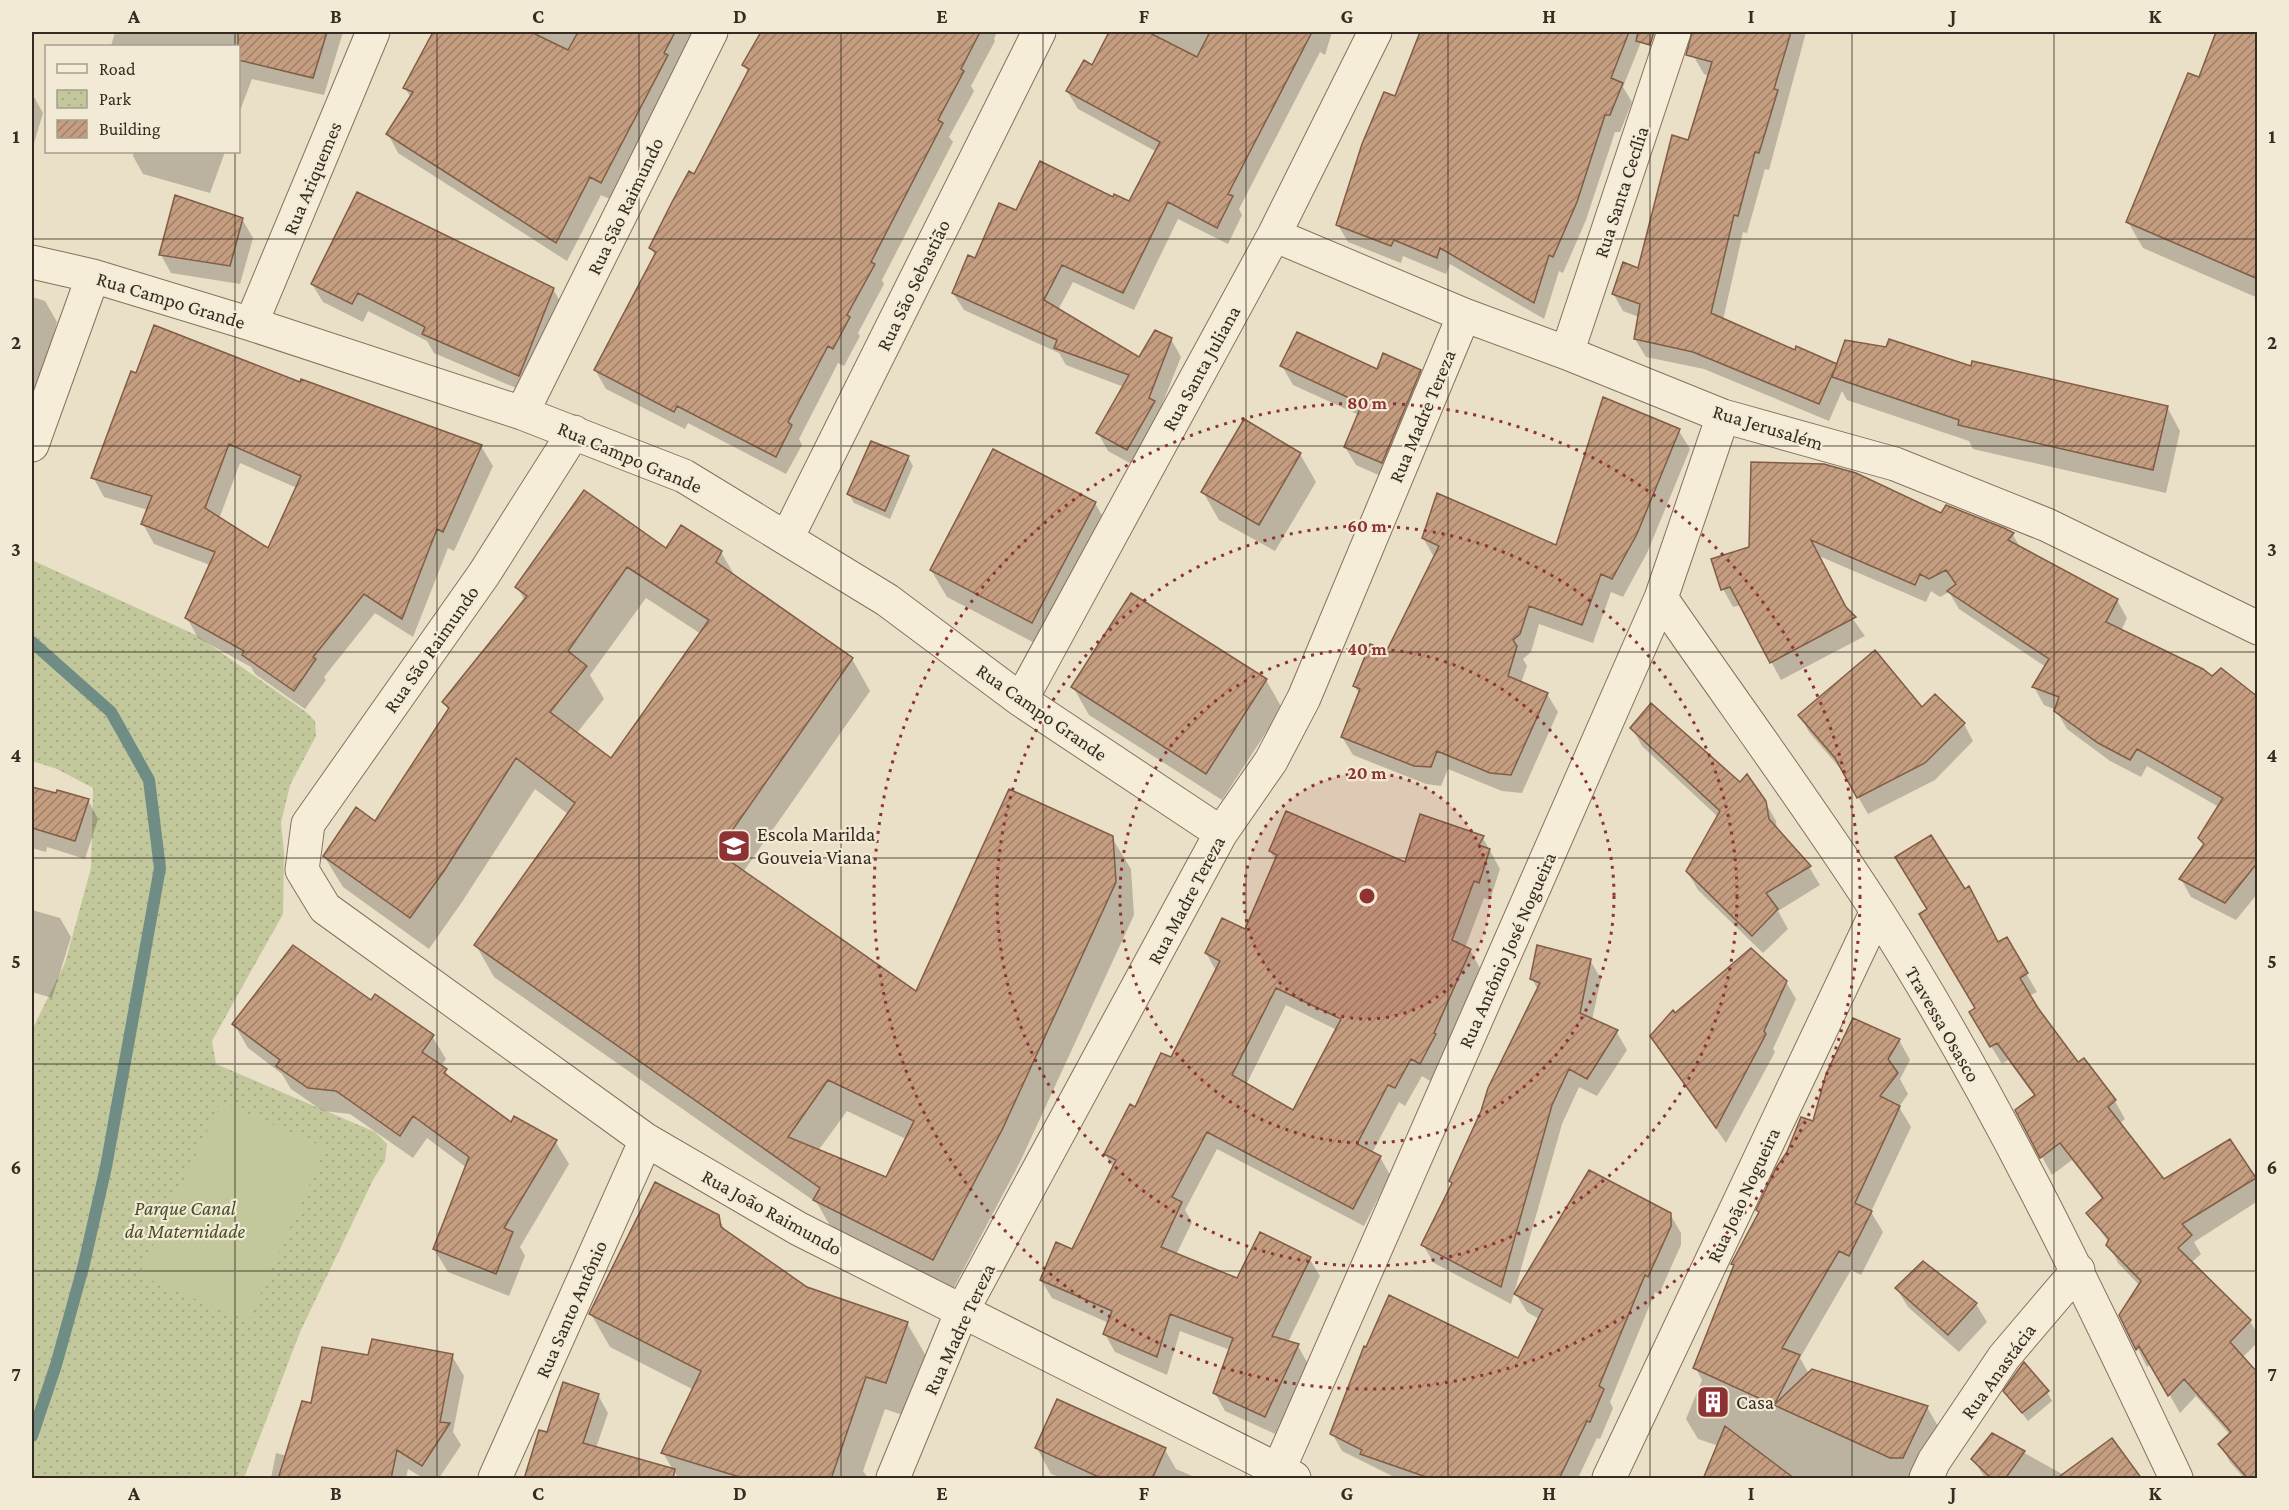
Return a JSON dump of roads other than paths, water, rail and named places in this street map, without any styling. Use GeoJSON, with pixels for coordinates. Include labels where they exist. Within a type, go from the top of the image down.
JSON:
{"type":"FeatureCollection","features":[{"type":"Feature","properties":{"kind":"street","name":"Rua Ariquemes"},"geometry":{"type":"LineString","coordinates":[[251,324],[373,32]]}},
{"type":"Feature","properties":{"kind":"street","name":"Rua São Raimundo"},"geometry":{"type":"LineString","coordinates":[[522,413],[711,32]]}},
{"type":"Feature","properties":{"kind":"street","name":"Rua São Sebastião"},"geometry":{"type":"LineString","coordinates":[[788,538],[1039,32]]}},
{"type":"Feature","properties":{"kind":"street","name":"Rua Santa Juliana"},"geometry":{"type":"LineString","coordinates":[[1021,700],[1274,235],[1375,32]]}},
{"type":"Feature","properties":{"kind":"street","name":"Rua Santa Cecília"},"geometry":{"type":"LineString","coordinates":[[1567,353],[1674,32]]}},
{"type":"Feature","properties":{"kind":"street","name":"Rua Jerusalém"},"geometry":{"type":"LineString","coordinates":[[1274,235],[1464,315],[1567,353],[1723,416],[1896,464],[2047,525],[2258,628]]}},
{"type":"Feature","properties":{"kind":"street","name":"Rua Campo Grande"},"geometry":{"type":"LineString","coordinates":[[32,262],[93,276],[251,324],[522,413],[684,476],[887,600],[1021,700],[1221,833]]}},
{"type":"Feature","properties":{"kind":"street"},"geometry":{"type":"LineString","coordinates":[[32,445],[93,276]]}},
{"type":"Feature","properties":{"kind":"street","name":"Rua Madre Tereza"},"geometry":{"type":"LineString","coordinates":[[894,1479],[962,1311],[1221,833],[1271,760],[1304,698],[1464,315]]}},
{"type":"Feature","properties":{"kind":"street","name":"Rua Antônio José Nogueira"},"geometry":{"type":"LineString","coordinates":[[1282,1476],[1661,598],[1723,416]]}},
{"type":"Feature","properties":{"kind":"street","name":"Rua São Raimundo"},"geometry":{"type":"LineString","coordinates":[[302,870],[308,824],[484,574],[574,432]]}},
{"type":"Feature","properties":{"kind":"street","name":"Travessa Osasco"},"geometry":{"type":"LineString","coordinates":[[1661,598],[1877,911],[1947,1029],[2078,1270],[2176,1479]]}},
{"type":"Feature","properties":{"kind":"street","name":"Rua João Raimundo"},"geometry":{"type":"LineString","coordinates":[[302,870],[325,908],[646,1140],[798,1229],[1282,1476]]}},
{"type":"Feature","properties":{"kind":"street","name":"Rua João Nogueira"},"geometry":{"type":"LineString","coordinates":[[1609,1479],[1877,911]]}},
{"type":"Feature","properties":{"kind":"street","name":"Rua Santo Antônio"},"geometry":{"type":"LineString","coordinates":[[495,1479],[646,1140]]}},
{"type":"Feature","properties":{"kind":"street","name":"Rua Anastácia"},"geometry":{"type":"LineString","coordinates":[[1926,1479],[1934,1461],[2004,1357],[2078,1270]]}},
{"type":"Feature","properties":{"kind":"waterway"},"geometry":{"type":"LineString","coordinates":[[32,642],[111,712],[149,780],[160,868],[106,1167],[84,1264],[56,1365],[32,1436]]}},
{"type":"Feature","properties":{"kind":"place","name":"Escola Marilda Gouveia Viana"},"geometry":{"type":"Point","coordinates":[734,846]}},
{"type":"Feature","properties":{"kind":"place","name":"Casa"},"geometry":{"type":"Point","coordinates":[1713,1402]}},
{"type":"Feature","properties":{"kind":"park label","name":"Parque Canal da Maternidade"},"geometry":{"type":"Point","coordinates":[185,1220]}}]}
